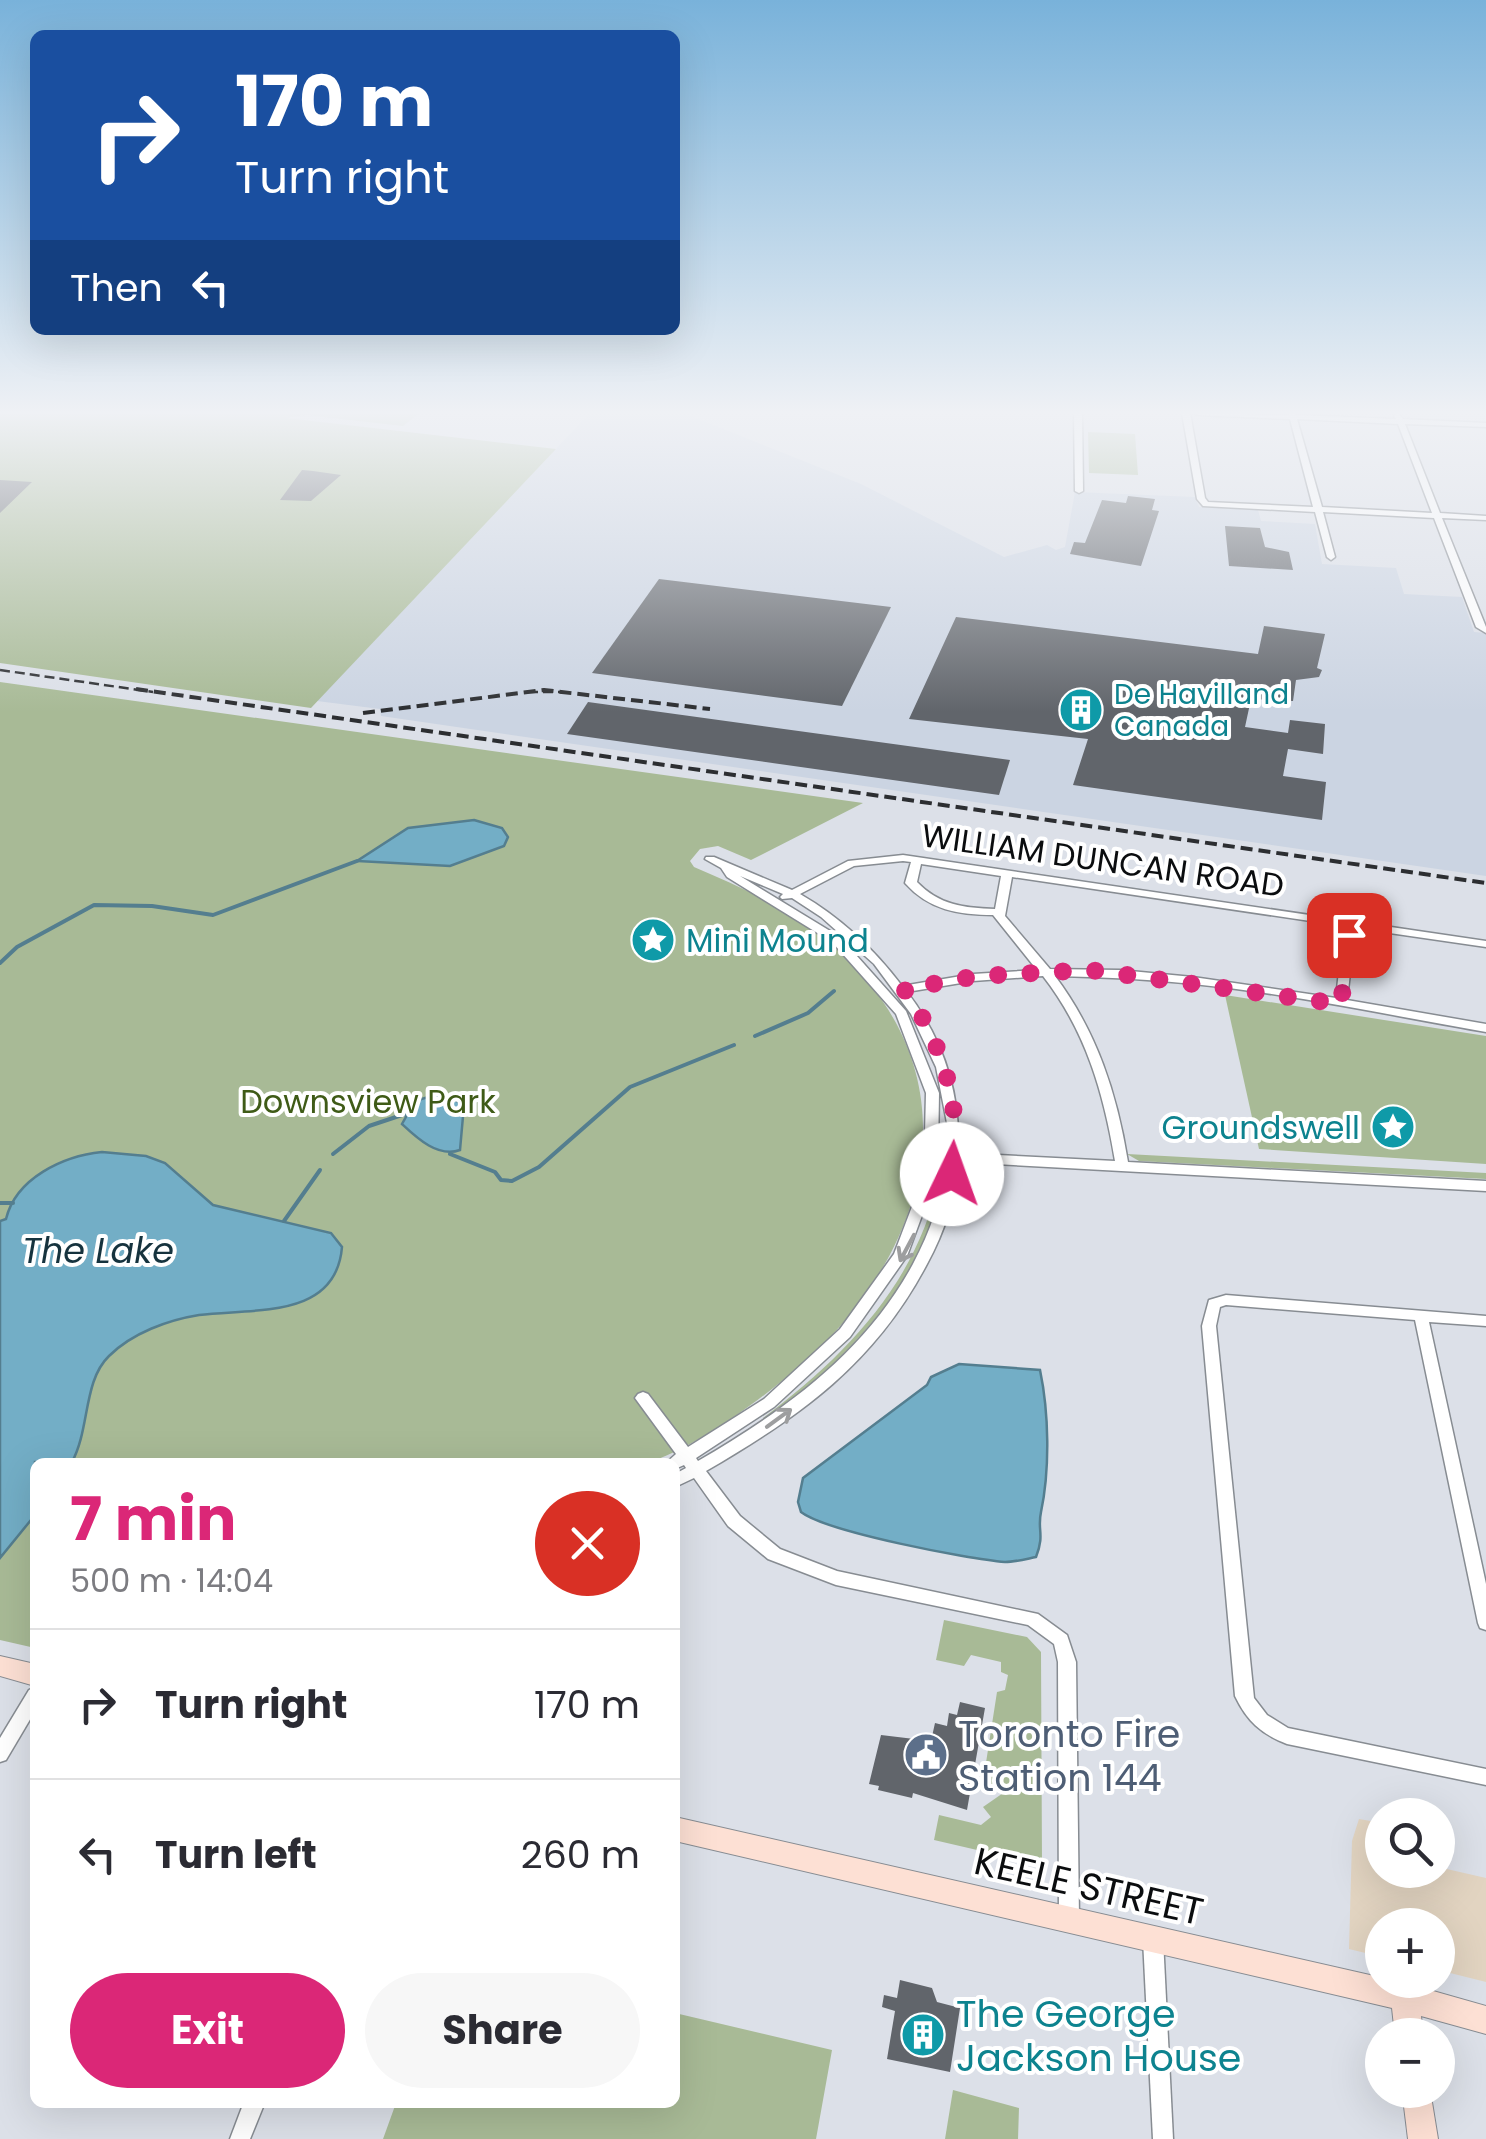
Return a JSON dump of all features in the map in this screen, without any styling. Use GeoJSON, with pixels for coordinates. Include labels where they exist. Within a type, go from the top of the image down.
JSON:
{"type":"FeatureCollection","features":[{"type":"Feature","properties":{"kind":"main road"},"geometry":{"type":"LineString","coordinates":[[0,1666],[30,1673]]}},
{"type":"Feature","properties":{"kind":"main road","name":"KEELE STREET"},"geometry":{"type":"LineString","coordinates":[[680,1830],[1365,1988]]}},
{"type":"Feature","properties":{"kind":"main road","name":"KEELE STREET"},"geometry":{"type":"LineString","coordinates":[[1409,1998],[1486,2020]]}},
{"type":"Feature","properties":{"kind":"main road"},"geometry":{"type":"LineString","coordinates":[[1419,2108],[1423,2139]]}},
{"type":"Feature","properties":{"kind":"street"},"geometry":{"type":"LineString","coordinates":[[1320,513],[1331,556]]}},
{"type":"Feature","properties":{"kind":"street"},"geometry":{"type":"LineString","coordinates":[[1374,513],[1486,518]]}},
{"type":"Feature","properties":{"kind":"street"},"geometry":{"type":"LineString","coordinates":[[1436,513],[1484,630]]}},
{"type":"Feature","properties":{"kind":"street","name":"WILLIAM DUNCAN ROAD"},"geometry":{"type":"LineString","coordinates":[[785,897],[852,864],[878,858],[916,860],[1486,944]]}},
{"type":"Feature","properties":{"kind":"street"},"geometry":{"type":"LineString","coordinates":[[686,1463],[797,1406],[858,1352],[887,1319],[936,1237],[955,1158],[950,1084],[931,1036],[897,991],[850,936],[740,868],[710,859]]}},
{"type":"Feature","properties":{"kind":"street"},"geometry":{"type":"LineString","coordinates":[[916,860],[911,883],[935,902],[954,911],[998,912]]}},
{"type":"Feature","properties":{"kind":"street"},"geometry":{"type":"LineString","coordinates":[[998,912],[1007,874]]}},
{"type":"Feature","properties":{"kind":"street"},"geometry":{"type":"LineString","coordinates":[[998,912],[1044,970],[1098,1059],[1112,1106],[1122,1166]]}},
{"type":"Feature","properties":{"kind":"street"},"geometry":{"type":"LineString","coordinates":[[1341,1004],[1350,924]]}},
{"type":"Feature","properties":{"kind":"street"},"geometry":{"type":"LineString","coordinates":[[897,991],[1044,970],[1147,974],[1486,1028]]}},
{"type":"Feature","properties":{"kind":"street"},"geometry":{"type":"LineString","coordinates":[[686,1463],[781,1396],[841,1342],[870,1308],[915,1233],[934,1156],[930,1084],[897,991]]}},
{"type":"Feature","properties":{"kind":"street"},"geometry":{"type":"LineString","coordinates":[[934,1156],[1486,1186]]}},
{"type":"Feature","properties":{"kind":"street"},"geometry":{"type":"LineString","coordinates":[[1486,1321],[1226,1300],[1214,1304],[1209,1313],[1244,1696],[1265,1728],[1286,1736],[1486,1777]]}},
{"type":"Feature","properties":{"kind":"street"},"geometry":{"type":"LineString","coordinates":[[1421,1316],[1486,1623]]}},
{"type":"Feature","properties":{"kind":"street"},"geometry":{"type":"LineString","coordinates":[[644,1398],[686,1463],[751,1538],[789,1561],[836,1578],[1032,1618],[1061,1640],[1067,1662],[1069,1920]]}},
{"type":"Feature","properties":{"kind":"street"},"geometry":{"type":"LineString","coordinates":[[0,1754],[30,1703]]}},
{"type":"Feature","properties":{"kind":"street"},"geometry":{"type":"LineString","coordinates":[[1153,1939],[1163,2139]]}},
{"type":"Feature","properties":{"kind":"street"},"geometry":{"type":"LineString","coordinates":[[240,2139],[253,2108]]}},
{"type":"Feature","properties":{"kind":"shaded area"},"geometry":{"type":"Polygon","coordinates":[[[495,513],[917,513],[1004,557],[1047,545],[1056,550],[1065,547],[1071,513],[1259,513],[1261,521],[1315,524],[1322,564],[1396,568],[1404,594],[1462,597],[1474,632],[1486,633],[1486,876],[381,716],[380,709],[317,701],[495,513]]]}},
{"type":"Feature","properties":{"kind":"shaded area"},"geometry":{"type":"Polygon","coordinates":[[[1359,1819],[1365,1820],[1365,1888],[1455,1888],[1455,1871],[1486,1878],[1486,1982],[1455,1974],[1455,1908],[1365,1908],[1365,1953],[1349,1949],[1352,1841],[1359,1819]]]}},
{"type":"Feature","properties":{"kind":"green space"},"geometry":{"type":"Polygon","coordinates":[[[0,513],[496,513],[311,708],[0,663],[0,513]]]}},
{"type":"Feature","properties":{"kind":"green space","name":"Downsview Park"},"geometry":{"type":"Polygon","coordinates":[[[0,682],[863,803],[751,860],[718,846],[700,849],[690,861],[694,867],[791,915],[843,955],[886,1006],[912,1060],[923,1116],[919,1171],[903,1226],[876,1279],[839,1328],[778,1385],[744,1410],[708,1434],[660,1458],[30,1458],[30,1647],[0,1640],[0,682]]]}},
{"type":"Feature","properties":{"kind":"green space"},"geometry":{"type":"Polygon","coordinates":[[[1225,995],[1486,1036],[1486,1164],[1259,1149],[1225,995]]]}},
{"type":"Feature","properties":{"kind":"green space"},"geometry":{"type":"Polygon","coordinates":[[[1127,1154],[1486,1173],[1486,1179],[1139,1161],[1127,1154]]]}},
{"type":"Feature","properties":{"kind":"green space"},"geometry":{"type":"Polygon","coordinates":[[[939,1177],[943,1177],[933,1216],[900,1284],[853,1343],[767,1421],[763,1418],[849,1342],[896,1283],[915,1250],[939,1177]]]}},
{"type":"Feature","properties":{"kind":"green space"},"geometry":{"type":"Polygon","coordinates":[[[944,1620],[1027,1637],[1041,1652],[1042,1865],[934,1840],[939,1815],[981,1825],[991,1817],[983,1807],[1006,1791],[1000,1783],[988,1790],[983,1782],[997,1692],[1005,1690],[1008,1675],[1001,1672],[1001,1662],[971,1655],[964,1666],[936,1660],[944,1620]]]}},
{"type":"Feature","properties":{"kind":"green space"},"geometry":{"type":"Polygon","coordinates":[[[680,2014],[832,2050],[816,2139],[383,2139],[394,2108],[680,2108],[680,2014]]]}},
{"type":"Feature","properties":{"kind":"green space"},"geometry":{"type":"Polygon","coordinates":[[[953,2090],[1019,2108],[1018,2139],[945,2139],[953,2090]]]}},
{"type":"Feature","properties":{"kind":"water"},"geometry":{"type":"Polygon","coordinates":[[[474,820],[502,828],[508,837],[504,846],[450,866],[357,861],[408,828],[474,820]]]}},
{"type":"Feature","properties":{"kind":"water"},"geometry":{"type":"Polygon","coordinates":[[[441,1093],[464,1105],[460,1150],[436,1149],[402,1124],[415,1101],[441,1093]]]}},
{"type":"Feature","properties":{"kind":"water","name":"The Lake"},"geometry":{"type":"Polygon","coordinates":[[[87,1154],[146,1156],[165,1163],[213,1205],[331,1233],[342,1247],[336,1271],[325,1287],[308,1299],[266,1310],[175,1320],[139,1334],[109,1356],[95,1378],[74,1458],[30,1458],[30,1521],[0,1558],[0,1221],[6,1219],[11,1205],[30,1181],[57,1164],[87,1154]]]}},
{"type":"Feature","properties":{"kind":"water"},"geometry":{"type":"Polygon","coordinates":[[[959,1364],[1040,1370],[1047,1460],[1036,1557],[1005,1562],[961,1556],[867,1536],[801,1512],[798,1502],[803,1478],[927,1385],[931,1377],[959,1364]]]}},
{"type":"Feature","properties":{"kind":"building"},"geometry":{"type":"Polygon","coordinates":[[[1097,513],[1158,513],[1141,566],[1070,554],[1074,542],[1085,543],[1097,513]]]}},
{"type":"Feature","properties":{"kind":"building"},"geometry":{"type":"Polygon","coordinates":[[[1225,526],[1260,528],[1265,547],[1289,552],[1293,570],[1229,566],[1225,526]]]}},
{"type":"Feature","properties":{"kind":"building"},"geometry":{"type":"Polygon","coordinates":[[[659,579],[891,607],[842,706],[592,673],[659,579]]]}},
{"type":"Feature","properties":{"kind":"building","name":"De Havilland Canada"},"geometry":{"type":"Polygon","coordinates":[[[956,617],[1258,654],[1264,626],[1325,634],[1317,668],[1322,670],[1319,677],[1296,680],[1293,701],[1251,699],[1245,727],[1288,733],[1290,720],[1325,724],[1323,754],[1288,749],[1283,776],[1326,782],[1322,820],[1073,785],[1088,739],[909,719],[956,617]]]}},
{"type":"Feature","properties":{"kind":"building"},"geometry":{"type":"Polygon","coordinates":[[[588,702],[1010,760],[999,795],[567,734],[588,702]]]}},
{"type":"Feature","properties":{"kind":"building","name":"Toronto Fire Station 144"},"geometry":{"type":"Polygon","coordinates":[[[960,1702],[985,1708],[967,1810],[913,1793],[912,1798],[878,1790],[879,1786],[869,1784],[881,1735],[931,1741],[935,1723],[947,1726],[949,1713],[957,1715],[960,1702]]]}},
{"type":"Feature","properties":{"kind":"building","name":"The George Jackson House"},"geometry":{"type":"Polygon","coordinates":[[[900,1980],[932,1988],[937,2002],[960,2008],[950,2072],[887,2059],[895,2011],[882,2007],[884,1995],[897,1998],[900,1980]]]}},
{"type":"Feature","properties":{"kind":"waterway"},"geometry":{"type":"LineString","coordinates":[[0,963],[17,947],[94,905],[152,906],[213,915],[357,861]]}},
{"type":"Feature","properties":{"kind":"waterway"},"geometry":{"type":"LineString","coordinates":[[755,1036],[808,1013],[834,991]]}},
{"type":"Feature","properties":{"kind":"waterway"},"geometry":{"type":"LineString","coordinates":[[450,1154],[495,1172],[501,1180],[512,1181],[539,1167],[630,1087],[734,1045]]}},
{"type":"Feature","properties":{"kind":"waterway"},"geometry":{"type":"LineString","coordinates":[[333,1154],[369,1126],[405,1114]]}},
{"type":"Feature","properties":{"kind":"waterway"},"geometry":{"type":"LineString","coordinates":[[284,1221],[320,1170]]}},
{"type":"Feature","properties":{"kind":"waterway"},"geometry":{"type":"LineString","coordinates":[[0,1203],[13,1203]]}},
{"type":"Feature","properties":{"kind":"railway"},"geometry":{"type":"LineString","coordinates":[[0,670],[153,692]]}},
{"type":"Feature","properties":{"kind":"railway"},"geometry":{"type":"LineString","coordinates":[[136,689],[1486,883]]}},
{"type":"Feature","properties":{"kind":"railway"},"geometry":{"type":"LineString","coordinates":[[528,692],[544,690],[710,709]]}},
{"type":"Feature","properties":{"kind":"railway"},"geometry":{"type":"LineString","coordinates":[[363,713],[528,692]]}},
{"type":"Feature","properties":{"kind":"railway"},"geometry":{"type":"LineString","coordinates":[[528,692],[561,692]]}},
{"type":"Feature","properties":{"kind":"place","name":"De Havilland Canada"},"geometry":{"type":"Point","coordinates":[1081,710]}},
{"type":"Feature","properties":{"kind":"place","name":"Mini Mound"},"geometry":{"type":"Point","coordinates":[653,940]}},
{"type":"Feature","properties":{"kind":"place","name":"Groundswell"},"geometry":{"type":"Point","coordinates":[1393,1127]}},
{"type":"Feature","properties":{"kind":"place","name":"Toronto Fire Station 144"},"geometry":{"type":"Point","coordinates":[926,1755]}},
{"type":"Feature","properties":{"kind":"place","name":"The George Jackson House"},"geometry":{"type":"Point","coordinates":[923,2035]}},
{"type":"Feature","properties":{"kind":"route"},"geometry":{"type":"LineString","coordinates":[[952,1174],[955,1119],[950,1084],[931,1036],[904,989],[978,976],[1090,970],[1168,977],[1341,1004],[1349,935]]}}]}
